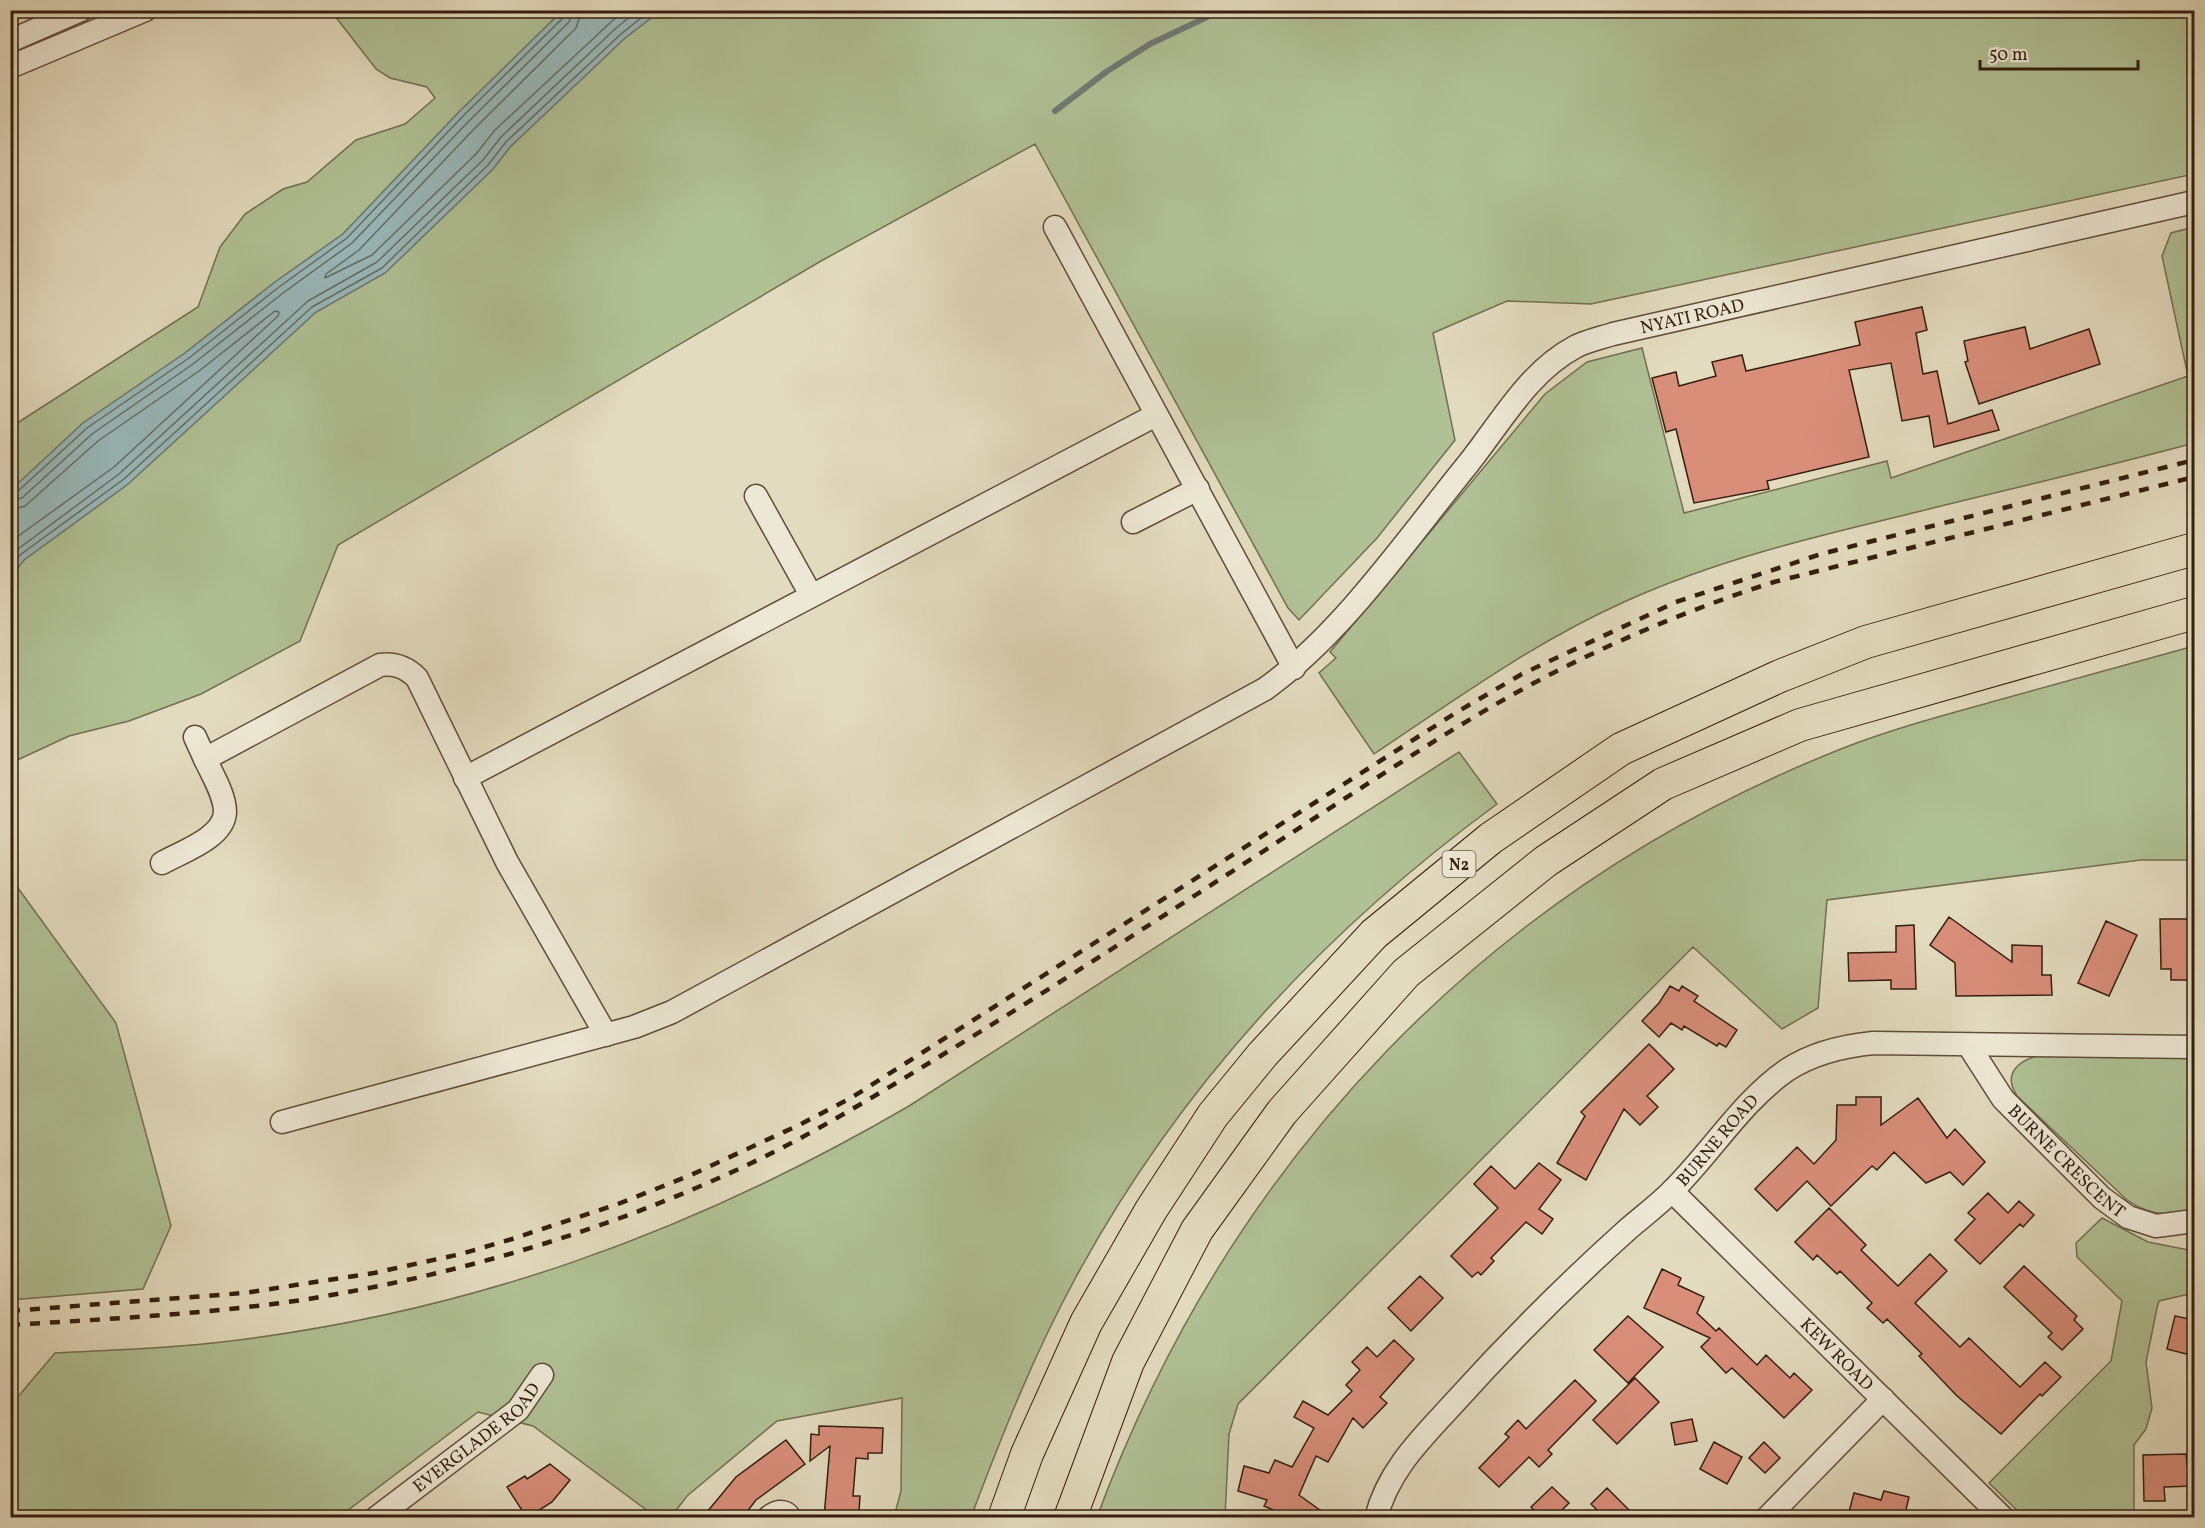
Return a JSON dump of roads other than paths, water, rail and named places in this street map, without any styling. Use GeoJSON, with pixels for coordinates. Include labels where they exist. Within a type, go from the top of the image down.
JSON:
{"type":"FeatureCollection","features":[{"type":"Feature","properties":{"kind":"highway","name":"N2"},"geometry":{"type":"LineString","coordinates":[[1004,1518],[1027,1454],[1086,1323],[1151,1210],[1213,1115],[1263,1054],[1374,934],[1491,838],[1621,749],[1780,676],[1866,642],[2194,549]]}},
{"type":"Feature","properties":{"kind":"highway"},"geometry":{"type":"LineString","coordinates":[[1070,1518],[1128,1362],[1197,1230],[1282,1112],[1406,973],[1546,861],[1663,784],[1800,725],[2194,613]]}},
{"type":"Feature","properties":{"kind":"street"},"geometry":{"type":"LineString","coordinates":[[10,40],[81,10]]}},
{"type":"Feature","properties":{"kind":"street"},"geometry":{"type":"LineString","coordinates":[[10,67],[145,10]]}},
{"type":"Feature","properties":{"kind":"street","name":"NYATI ROAD"},"geometry":{"type":"LineString","coordinates":[[282,1122],[606,1035],[672,1012],[1231,708],[1294,668],[1320,644],[1458,475],[1517,398],[1549,365],[1575,347],[1613,334],[2194,202]]}},
{"type":"Feature","properties":{"kind":"street"},"geometry":{"type":"LineString","coordinates":[[1055,227],[1294,668]]}},
{"type":"Feature","properties":{"kind":"street"},"geometry":{"type":"LineString","coordinates":[[465,778],[1156,415]]}},
{"type":"Feature","properties":{"kind":"street"},"geometry":{"type":"LineString","coordinates":[[1133,522],[1198,489]]}},
{"type":"Feature","properties":{"kind":"street"},"geometry":{"type":"LineString","coordinates":[[756,496],[811,595]]}},
{"type":"Feature","properties":{"kind":"street"},"geometry":{"type":"LineString","coordinates":[[205,759],[380,665],[391,663],[402,667],[417,678],[507,862],[606,1035]]}},
{"type":"Feature","properties":{"kind":"street"},"geometry":{"type":"LineString","coordinates":[[162,863],[214,833],[222,823],[225,812],[223,801],[195,736]]}},
{"type":"Feature","properties":{"kind":"street","name":"BURNE ROAD"},"geometry":{"type":"LineString","coordinates":[[1376,1518],[1389,1480],[1410,1451],[1478,1377],[1626,1231],[1672,1191],[1761,1091],[1788,1070],[1820,1054],[1845,1046],[1873,1043],[1924,1042],[1969,1046],[2194,1047]]}},
{"type":"Feature","properties":{"kind":"street","name":"BURNE CRESCENT"},"geometry":{"type":"LineString","coordinates":[[1969,1046],[2003,1099],[2102,1198],[2128,1217],[2156,1226],[2194,1221]]}},
{"type":"Feature","properties":{"kind":"street","name":"KEW ROAD"},"geometry":{"type":"LineString","coordinates":[[1672,1191],[2003,1518]]}},
{"type":"Feature","properties":{"kind":"street","name":"EVERGLADE ROAD"},"geometry":{"type":"LineString","coordinates":[[376,1518],[518,1410],[542,1375]]}},
{"type":"Feature","properties":{"kind":"street"},"geometry":{"type":"LineString","coordinates":[[1767,1518],[1883,1399]]}},
{"type":"Feature","properties":{"kind":"street"},"geometry":{"type":"LineString","coordinates":[[768,1518],[776,1512],[787,1513],[790,1518]]}},
{"type":"Feature","properties":{"kind":"water"},"geometry":{"type":"Polygon","coordinates":[[[562,11],[660,11],[625,38],[510,147],[493,169],[385,273],[316,312],[128,484],[24,560],[11,576],[11,490],[83,423],[185,353],[275,282],[343,234],[458,113],[562,11]]]}},
{"type":"Feature","properties":{"kind":"waterway"},"geometry":{"type":"LineString","coordinates":[[1055,111],[1106,72],[1150,44],[1207,17],[1211,10]]}},
{"type":"Feature","properties":{"kind":"railway"},"geometry":{"type":"LineString","coordinates":[[10,1311],[244,1293],[374,1273],[461,1254],[618,1204],[691,1175],[851,1098],[1457,712],[1522,674],[1676,602],[1821,554],[2194,460]]}},
{"type":"Feature","properties":{"kind":"railway"},"geometry":{"type":"LineString","coordinates":[[10,1325],[230,1309],[302,1300],[363,1289],[485,1261],[604,1224],[662,1202],[776,1151],[874,1096],[1059,983],[1452,730],[1532,684],[1590,655],[1681,615],[1774,582],[2194,477]]}}]}
